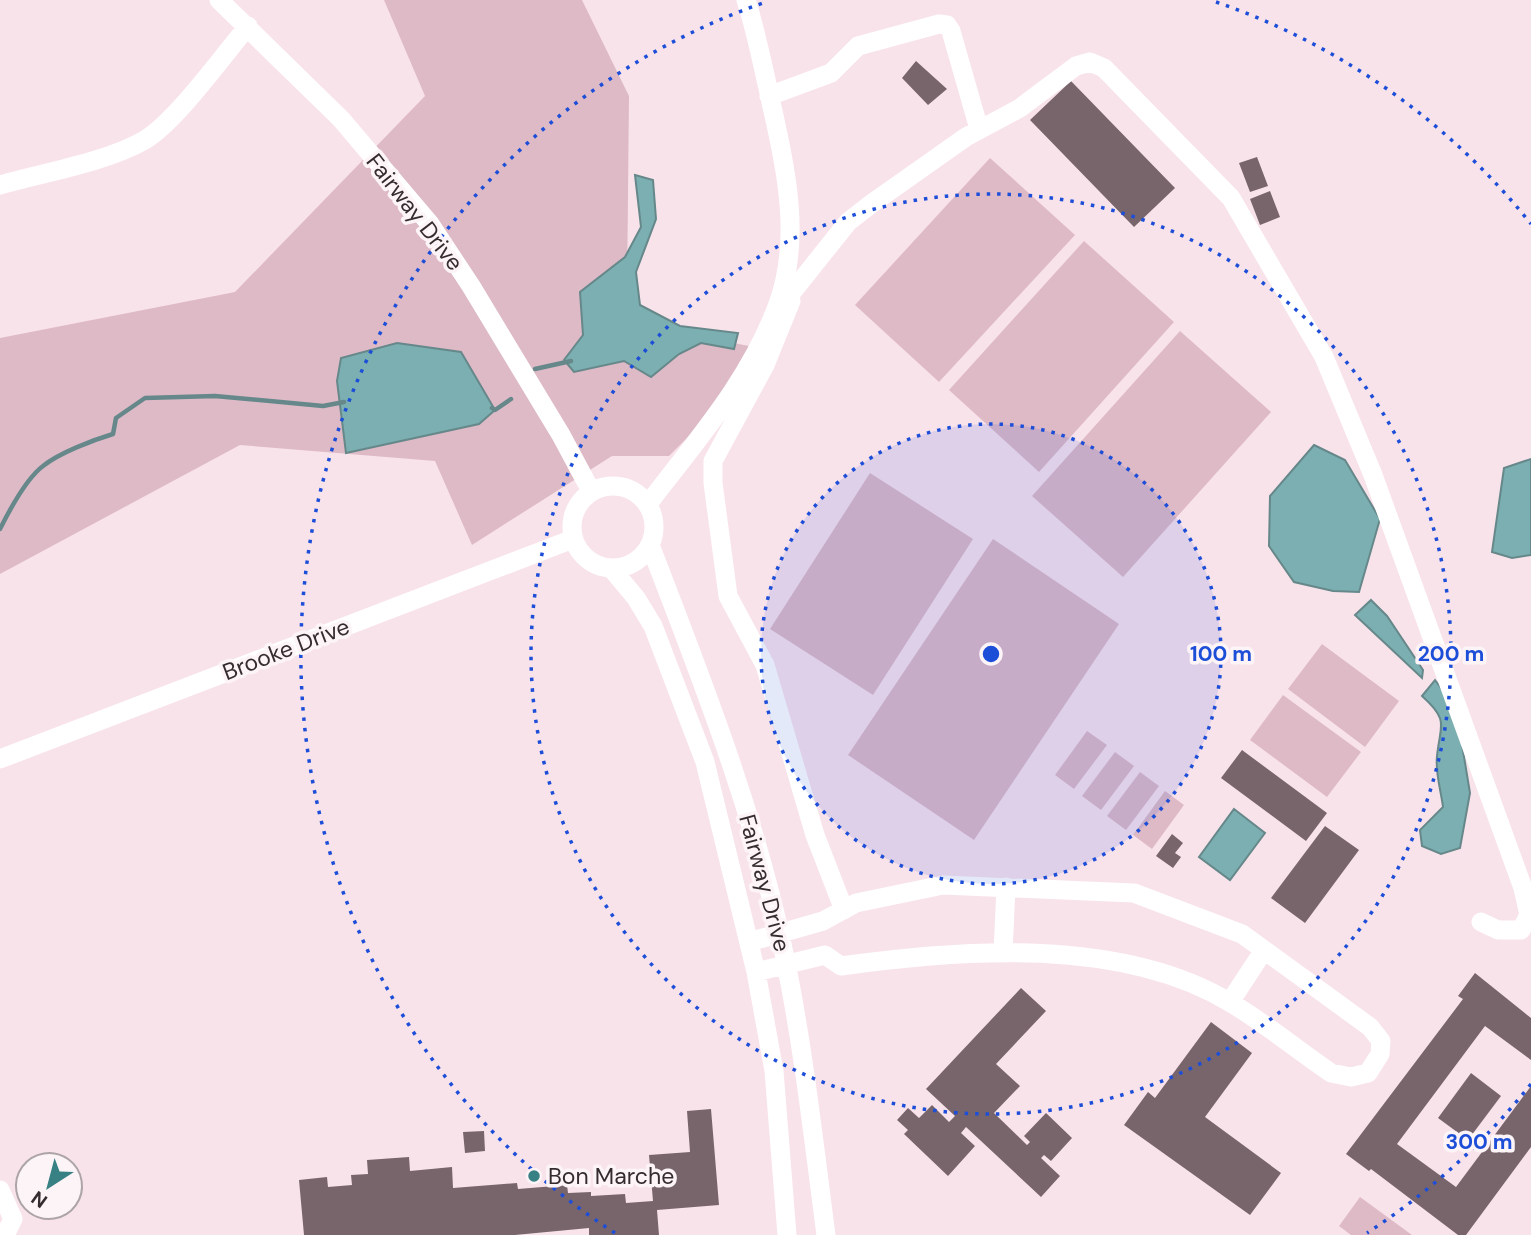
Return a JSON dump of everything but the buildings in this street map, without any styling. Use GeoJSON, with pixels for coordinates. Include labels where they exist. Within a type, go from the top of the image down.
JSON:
{"type":"FeatureCollection","features":[{"type":"Feature","properties":{"kind":"street","name":"Fairway Drive"},"geometry":{"type":"LineString","coordinates":[[219,0],[341,119],[430,224],[471,286],[561,435],[591,491]]}},
{"type":"Feature","properties":{"kind":"street"},"geometry":{"type":"LineString","coordinates":[[648,504],[736,388],[773,316],[785,280],[790,238],[786,168],[746,0]]}},
{"type":"Feature","properties":{"kind":"street"},"geometry":{"type":"LineString","coordinates":[[769,96],[831,73],[858,46],[939,24],[947,25],[979,130]]}},
{"type":"Feature","properties":{"kind":"street"},"geometry":{"type":"LineString","coordinates":[[0,185],[143,142],[169,119],[248,26]]}},
{"type":"Feature","properties":{"kind":"street"},"geometry":{"type":"LineString","coordinates":[[773,316],[848,222],[979,130],[1020,108],[1076,66],[1090,62],[1104,68],[1231,198],[1324,357],[1373,475],[1523,888],[1529,915],[1522,935],[1481,922]]}},
{"type":"Feature","properties":{"kind":"street"},"geometry":{"type":"LineString","coordinates":[[794,289],[787,316],[765,365],[713,461],[713,483],[728,596],[765,665],[815,835],[844,910]]}},
{"type":"Feature","properties":{"kind":"street"},"geometry":{"type":"LineString","coordinates":[[622,486],[641,496],[648,504],[654,524],[650,545],[634,563],[611,568],[589,560],[573,539],[573,514],[580,501],[591,491],[600,487],[622,486]]}},
{"type":"Feature","properties":{"kind":"street","name":"Brooke Drive"},"geometry":{"type":"LineString","coordinates":[[0,759],[573,539]]}},
{"type":"Feature","properties":{"kind":"street","name":"Fairway Drive"},"geometry":{"type":"LineString","coordinates":[[650,545],[728,751],[780,934],[826,1235]]}},
{"type":"Feature","properties":{"kind":"street","name":"Fairway Drive"},"geometry":{"type":"LineString","coordinates":[[611,568],[636,598],[653,626],[705,762],[756,972],[774,1072],[787,1235]]}},
{"type":"Feature","properties":{"kind":"street"},"geometry":{"type":"LineString","coordinates":[[749,942],[823,921],[856,904],[943,885],[1134,893],[1242,934],[1370,1027],[1381,1041],[1380,1054],[1368,1073],[1351,1077],[1331,1073],[1230,1002],[1186,981],[1126,961],[1003,953],[906,958],[841,966],[825,955],[756,972]]}},
{"type":"Feature","properties":{"kind":"street"},"geometry":{"type":"LineString","coordinates":[[1003,953],[1006,887]]}},
{"type":"Feature","properties":{"kind":"street"},"geometry":{"type":"LineString","coordinates":[[1230,1002],[1264,950]]}},
{"type":"Feature","properties":{"kind":"street"},"geometry":{"type":"LineString","coordinates":[[0,1190],[13,1219],[5,1235]]}},
{"type":"Feature","properties":{"kind":"shaded area"},"geometry":{"type":"Polygon","coordinates":[[[384,0],[582,0],[629,96],[627,294],[652,327],[749,346],[711,414],[669,456],[612,456],[472,545],[435,461],[240,445],[0,574],[0,338],[235,292],[425,96],[384,0]]]}},
{"type":"Feature","properties":{"kind":"shaded area"},"geometry":{"type":"Polygon","coordinates":[[[990,158],[1075,235],[939,382],[855,305],[990,158]]]}},
{"type":"Feature","properties":{"kind":"shaded area"},"geometry":{"type":"Polygon","coordinates":[[[1084,241],[1174,322],[1039,472],[949,390],[1084,241]]]}},
{"type":"Feature","properties":{"kind":"shaded area"},"geometry":{"type":"Polygon","coordinates":[[[1180,331],[1271,412],[1123,577],[1032,496],[1180,331]]]}},
{"type":"Feature","properties":{"kind":"shaded area"},"geometry":{"type":"Polygon","coordinates":[[[870,473],[973,539],[873,695],[770,629],[870,473]]]}},
{"type":"Feature","properties":{"kind":"shaded area"},"geometry":{"type":"Polygon","coordinates":[[[993,539],[1119,624],[974,840],[848,755],[993,539]]]}},
{"type":"Feature","properties":{"kind":"shaded area"},"geometry":{"type":"Polygon","coordinates":[[[1322,644],[1399,701],[1365,747],[1288,689],[1322,644]]]}},
{"type":"Feature","properties":{"kind":"shaded area"},"geometry":{"type":"Polygon","coordinates":[[[1283,695],[1361,752],[1327,797],[1250,740],[1283,695]]]}},
{"type":"Feature","properties":{"kind":"shaded area"},"geometry":{"type":"Polygon","coordinates":[[[1087,731],[1107,745],[1074,789],[1055,775],[1087,731]]]}},
{"type":"Feature","properties":{"kind":"shaded area"},"geometry":{"type":"Polygon","coordinates":[[[1115,752],[1134,766],[1101,810],[1082,796],[1115,752]]]}},
{"type":"Feature","properties":{"kind":"shaded area"},"geometry":{"type":"Polygon","coordinates":[[[1140,772],[1159,786],[1126,830],[1107,816],[1140,772]]]}},
{"type":"Feature","properties":{"kind":"shaded area"},"geometry":{"type":"Polygon","coordinates":[[[1165,791],[1184,805],[1152,849],[1133,835],[1165,791]]]}},
{"type":"Feature","properties":{"kind":"shaded area"},"geometry":{"type":"Polygon","coordinates":[[[1360,1197],[1412,1235],[1351,1235],[1339,1226],[1360,1197]]]}},
{"type":"Feature","properties":{"kind":"water"},"geometry":{"type":"Polygon","coordinates":[[[635,175],[653,180],[656,219],[636,272],[640,305],[680,326],[738,333],[734,349],[701,343],[679,354],[651,377],[624,361],[574,372],[564,360],[583,335],[580,292],[625,257],[641,227],[635,175]]]}},
{"type":"Feature","properties":{"kind":"water"},"geometry":{"type":"Polygon","coordinates":[[[397,343],[461,352],[495,410],[479,424],[346,453],[337,381],[341,358],[397,343]]]}},
{"type":"Feature","properties":{"kind":"water"},"geometry":{"type":"Polygon","coordinates":[[[1314,445],[1345,460],[1380,519],[1359,592],[1333,591],[1294,582],[1269,546],[1270,496],[1314,445]]]}},
{"type":"Feature","properties":{"kind":"water"},"geometry":{"type":"Polygon","coordinates":[[[1531,459],[1531,555],[1512,558],[1492,552],[1504,468],[1531,459]]]}},
{"type":"Feature","properties":{"kind":"water"},"geometry":{"type":"Polygon","coordinates":[[[1371,600],[1387,616],[1423,670],[1422,678],[1355,615],[1371,600]]]}},
{"type":"Feature","properties":{"kind":"water"},"geometry":{"type":"Polygon","coordinates":[[[1435,680],[1456,708],[1470,793],[1460,848],[1441,854],[1422,846],[1420,830],[1443,807],[1437,775],[1440,718],[1422,696],[1435,680]]]}},
{"type":"Feature","properties":{"kind":"water"},"geometry":{"type":"Polygon","coordinates":[[[1234,809],[1265,833],[1230,880],[1199,857],[1234,809]]]}},
{"type":"Feature","properties":{"kind":"waterway"},"geometry":{"type":"LineString","coordinates":[[535,369],[571,361]]}},
{"type":"Feature","properties":{"kind":"waterway"},"geometry":{"type":"LineString","coordinates":[[0,529],[19,495],[37,471],[67,452],[113,434],[116,418],[145,398],[215,396],[323,406],[344,402]]}},
{"type":"Feature","properties":{"kind":"waterway"},"geometry":{"type":"LineString","coordinates":[[492,408],[495,410],[511,399]]}},
{"type":"Feature","properties":{"kind":"place","name":"Bon Marche"},"geometry":{"type":"Point","coordinates":[534,1176]}}]}
